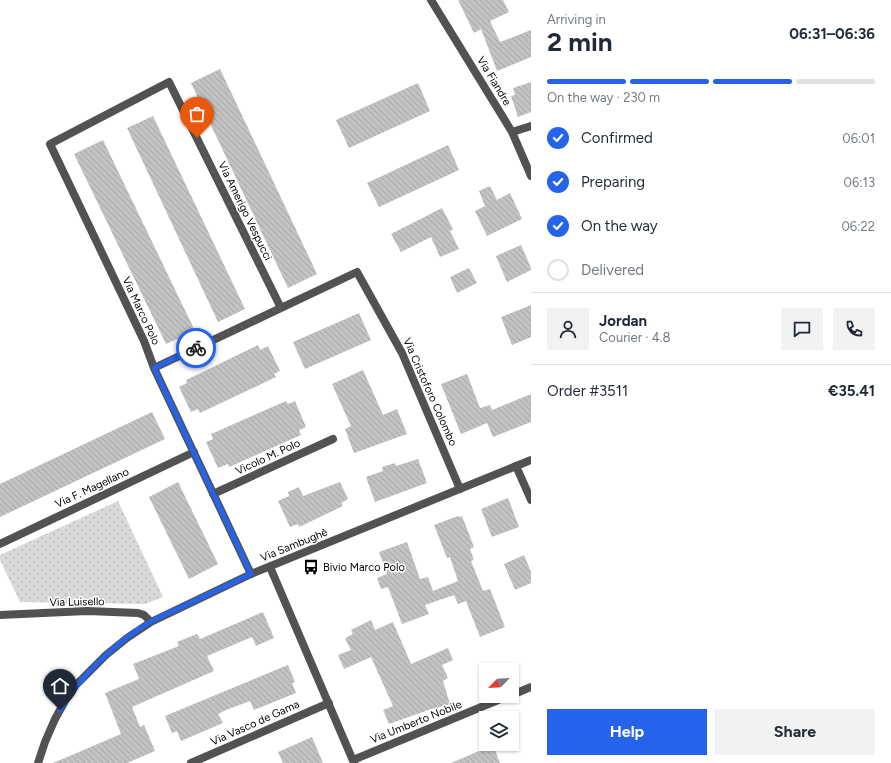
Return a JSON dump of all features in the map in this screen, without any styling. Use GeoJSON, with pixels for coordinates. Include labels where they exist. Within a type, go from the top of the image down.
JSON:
{"type":"FeatureCollection","features":[{"type":"Feature","properties":{"kind":"street","name":"Via Fiandre"},"geometry":{"type":"LineString","coordinates":[[432,0],[512,132],[531,176]]}},
{"type":"Feature","properties":{"kind":"street","name":"Via Marco Polo"},"geometry":{"type":"LineString","coordinates":[[169,82],[50,144],[144,341],[154,368],[251,574]]}},
{"type":"Feature","properties":{"kind":"street","name":"Via Amerigo Vespucci"},"geometry":{"type":"LineString","coordinates":[[169,82],[280,308]]}},
{"type":"Feature","properties":{"kind":"street"},"geometry":{"type":"LineString","coordinates":[[512,132],[531,126]]}},
{"type":"Feature","properties":{"kind":"street","name":"Via Cristoforo Colombo"},"geometry":{"type":"LineString","coordinates":[[154,368],[357,272],[402,353],[460,489]]}},
{"type":"Feature","properties":{"kind":"street","name":"Vicolo M. Polo"},"geometry":{"type":"LineString","coordinates":[[213,494],[332,439]]}},
{"type":"Feature","properties":{"kind":"street","name":"Via F. Magellano"},"geometry":{"type":"LineString","coordinates":[[0,544],[194,452]]}},
{"type":"Feature","properties":{"kind":"street","name":"Via Sambughè"},"geometry":{"type":"LineString","coordinates":[[38,763],[55,719],[76,685],[106,655],[127,638],[151,622],[251,574],[531,460]]}},
{"type":"Feature","properties":{"kind":"street"},"geometry":{"type":"LineString","coordinates":[[516,466],[531,500]]}},
{"type":"Feature","properties":{"kind":"street"},"geometry":{"type":"LineString","coordinates":[[270,567],[354,762]]}},
{"type":"Feature","properties":{"kind":"street","name":"Via Luisello"},"geometry":{"type":"LineString","coordinates":[[0,615],[86,612],[138,613],[144,615],[151,622]]}},
{"type":"Feature","properties":{"kind":"street"},"geometry":{"type":"LineString","coordinates":[[519,691],[531,687]]}},
{"type":"Feature","properties":{"kind":"street","name":"Via Vasco de Gama"},"geometry":{"type":"LineString","coordinates":[[191,763],[328,703]]}},
{"type":"Feature","properties":{"kind":"street","name":"Via Umberto Nobile"},"geometry":{"type":"LineString","coordinates":[[354,762],[492,703]]}},
{"type":"Feature","properties":{"kind":"shaded area"},"geometry":{"type":"Polygon","coordinates":[[[118,501],[163,597],[145,604],[20,602],[0,560],[0,555],[118,501]]]}},
{"type":"Feature","properties":{"kind":"building"},"geometry":{"type":"Polygon","coordinates":[[[458,0],[503,0],[509,12],[490,21],[500,42],[531,30],[531,57],[497,71],[481,29],[474,33],[458,0]]]}},
{"type":"Feature","properties":{"kind":"building"},"geometry":{"type":"Polygon","coordinates":[[[220,69],[317,274],[288,288],[191,83],[220,69]]]}},
{"type":"Feature","properties":{"kind":"building"},"geometry":{"type":"Polygon","coordinates":[[[531,82],[531,112],[518,117],[511,96],[515,95],[513,88],[531,82]]]}},
{"type":"Feature","properties":{"kind":"building"},"geometry":{"type":"Polygon","coordinates":[[[418,83],[430,111],[349,148],[336,120],[418,83]]]}},
{"type":"Feature","properties":{"kind":"building"},"geometry":{"type":"Polygon","coordinates":[[[153,116],[245,309],[218,322],[127,128],[153,116]]]}},
{"type":"Feature","properties":{"kind":"building"},"geometry":{"type":"Polygon","coordinates":[[[103,140],[195,331],[166,344],[74,154],[103,140]]]}},
{"type":"Feature","properties":{"kind":"building"},"geometry":{"type":"Polygon","coordinates":[[[448,145],[459,170],[379,207],[367,183],[448,145]]]}},
{"type":"Feature","properties":{"kind":"building"},"geometry":{"type":"Polygon","coordinates":[[[490,186],[497,200],[510,193],[522,219],[487,236],[475,211],[485,206],[479,191],[490,186]]]}},
{"type":"Feature","properties":{"kind":"building"},"geometry":{"type":"Polygon","coordinates":[[[442,208],[453,229],[450,231],[459,249],[440,257],[431,237],[401,252],[391,234],[442,208]]]}},
{"type":"Feature","properties":{"kind":"building"},"geometry":{"type":"Polygon","coordinates":[[[521,245],[531,270],[507,282],[496,256],[521,245]]]}},
{"type":"Feature","properties":{"kind":"building"},"geometry":{"type":"Polygon","coordinates":[[[469,268],[477,283],[457,293],[450,277],[469,268]]]}},
{"type":"Feature","properties":{"kind":"building"},"geometry":{"type":"Polygon","coordinates":[[[531,305],[531,337],[512,345],[501,317],[531,305]]]}},
{"type":"Feature","properties":{"kind":"building"},"geometry":{"type":"Polygon","coordinates":[[[359,313],[371,340],[305,369],[293,342],[359,313]]]}},
{"type":"Feature","properties":{"kind":"building"},"geometry":{"type":"Polygon","coordinates":[[[258,345],[260,350],[268,346],[280,371],[274,374],[276,377],[200,413],[198,409],[191,412],[179,387],[187,383],[186,380],[258,345]]]}},
{"type":"Feature","properties":{"kind":"building"},"geometry":{"type":"Polygon","coordinates":[[[363,370],[383,415],[397,409],[407,434],[354,453],[345,429],[351,426],[332,384],[363,370]]]}},
{"type":"Feature","properties":{"kind":"building"},"geometry":{"type":"Polygon","coordinates":[[[467,374],[480,408],[490,405],[492,410],[531,394],[531,422],[493,437],[487,423],[461,434],[441,384],[467,374]]]}},
{"type":"Feature","properties":{"kind":"building"},"geometry":{"type":"Polygon","coordinates":[[[286,401],[288,404],[295,401],[306,427],[299,430],[301,435],[229,467],[228,464],[218,468],[206,442],[213,439],[211,434],[286,401]]]}},
{"type":"Feature","properties":{"kind":"building"},"geometry":{"type":"Polygon","coordinates":[[[152,412],[165,439],[0,517],[0,484],[152,412]]]}},
{"type":"Feature","properties":{"kind":"building"},"geometry":{"type":"Polygon","coordinates":[[[418,459],[427,483],[375,502],[366,477],[383,471],[382,467],[395,463],[396,466],[418,459]]]}},
{"type":"Feature","properties":{"kind":"building"},"geometry":{"type":"Polygon","coordinates":[[[178,482],[218,564],[189,579],[149,497],[178,482]]]}},
{"type":"Feature","properties":{"kind":"building"},"geometry":{"type":"Polygon","coordinates":[[[340,482],[348,499],[341,503],[343,506],[299,527],[298,524],[290,527],[278,501],[289,496],[288,492],[299,487],[303,496],[340,482]]]}},
{"type":"Feature","properties":{"kind":"building"},"geometry":{"type":"Polygon","coordinates":[[[508,498],[519,527],[492,537],[481,509],[508,498]]]}},
{"type":"Feature","properties":{"kind":"building"},"geometry":{"type":"Polygon","coordinates":[[[458,516],[462,516],[474,547],[470,549],[474,560],[471,561],[483,591],[490,589],[505,627],[480,637],[466,601],[458,604],[454,595],[425,605],[429,614],[402,624],[388,587],[381,589],[377,578],[387,574],[379,552],[407,542],[420,579],[428,577],[433,591],[458,581],[450,557],[447,558],[434,525],[458,516]]]}},
{"type":"Feature","properties":{"kind":"building"},"geometry":{"type":"Polygon","coordinates":[[[524,555],[531,572],[531,583],[515,590],[504,564],[524,555]]]}},
{"type":"Feature","properties":{"kind":"building"},"geometry":{"type":"Polygon","coordinates":[[[263,612],[274,638],[256,646],[252,637],[207,656],[214,671],[132,707],[140,727],[144,725],[155,751],[127,763],[53,763],[121,734],[105,693],[139,679],[133,664],[179,646],[177,642],[197,634],[200,639],[263,612]]]}},
{"type":"Feature","properties":{"kind":"building"},"geometry":{"type":"Polygon","coordinates":[[[371,620],[375,630],[393,622],[411,664],[448,648],[453,660],[442,665],[448,678],[443,681],[450,704],[389,724],[383,710],[393,706],[371,657],[344,669],[338,655],[351,650],[345,638],[353,634],[351,630],[371,620]]]}},
{"type":"Feature","properties":{"kind":"building"},"geometry":{"type":"Polygon","coordinates":[[[288,665],[295,682],[292,683],[296,693],[254,710],[250,701],[226,710],[218,714],[223,723],[181,741],[177,731],[172,733],[165,716],[288,665]]]}},
{"type":"Feature","properties":{"kind":"building"},"geometry":{"type":"Polygon","coordinates":[[[312,737],[323,763],[283,763],[278,752],[312,737]]]}},
{"type":"Feature","properties":{"kind":"building"},"geometry":{"type":"Polygon","coordinates":[[[479,751],[495,751],[500,763],[451,763],[479,751]]]}},
{"type":"Feature","properties":{"kind":"way so far"},"geometry":{"type":"LineString","coordinates":[[196,348],[280,308],[197,138]]}},
{"type":"Feature","properties":{"kind":"place","name":"Bivio Marco Polo"},"geometry":{"type":"Point","coordinates":[311,567]}},
{"type":"Feature","properties":{"kind":"route"},"geometry":{"type":"LineString","coordinates":[[60,710],[76,685],[89,671],[127,638],[151,622],[251,574],[154,368],[196,348]]}}]}
